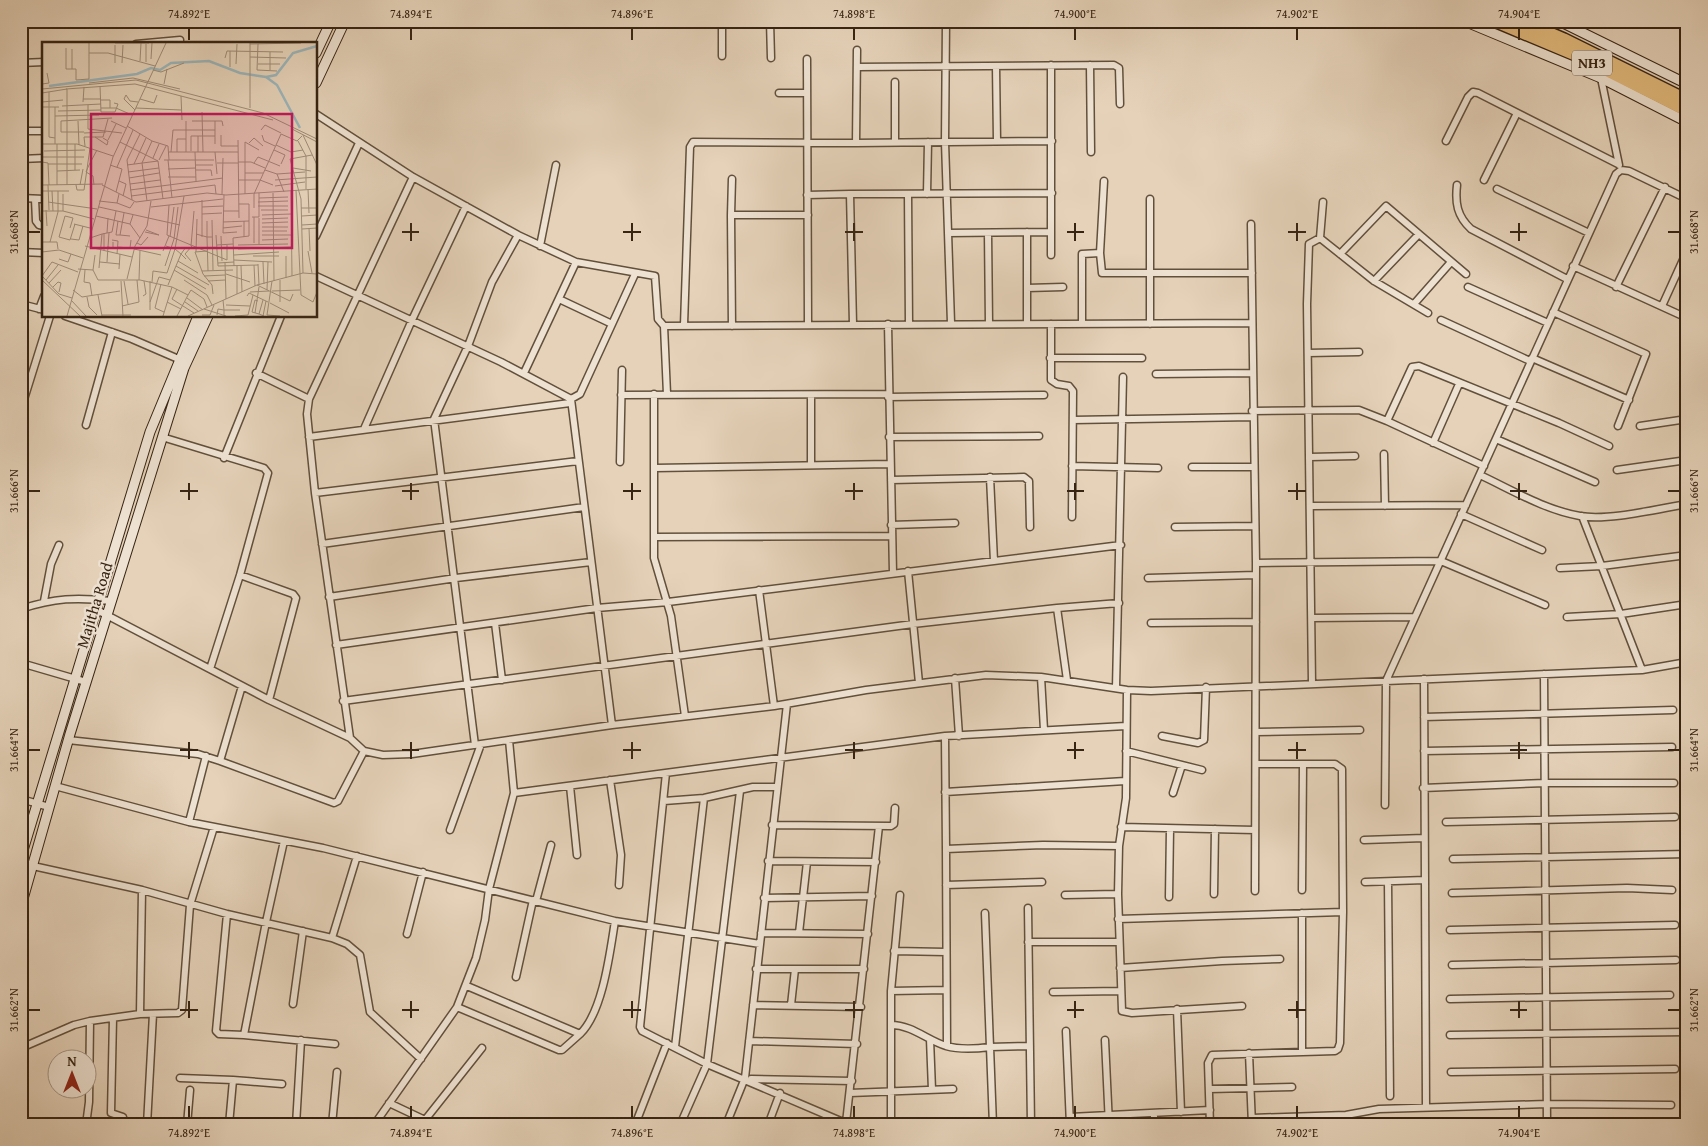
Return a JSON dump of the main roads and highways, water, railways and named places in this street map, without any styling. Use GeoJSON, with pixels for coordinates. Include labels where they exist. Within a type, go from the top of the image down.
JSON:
{"type":"FeatureCollection","features":[{"type":"Feature","properties":{"kind":"highway","name":"NH3"},"geometry":{"type":"LineString","coordinates":[[1494,21],[1582,58],[1687,111]]}},
{"type":"Feature","properties":{"kind":"highway","name":"NH3"},"geometry":{"type":"LineString","coordinates":[[1522,21],[1564,39],[1687,100]]}},
{"type":"Feature","properties":{"kind":"main road"},"geometry":{"type":"LineString","coordinates":[[318,50],[331,21]]}},
{"type":"Feature","properties":{"kind":"main road"},"geometry":{"type":"LineString","coordinates":[[318,79],[345,21]]}},
{"type":"Feature","properties":{"kind":"main road"},"geometry":{"type":"LineString","coordinates":[[1464,21],[1601,78],[1687,122]]}},
{"type":"Feature","properties":{"kind":"main road"},"geometry":{"type":"LineString","coordinates":[[1559,21],[1687,84]]}},
{"type":"Feature","properties":{"kind":"main road","name":"Majitha Road"},"geometry":{"type":"LineString","coordinates":[[21,906],[68,740],[197,318]]}},
{"type":"Feature","properties":{"kind":"main road","name":"Majitha Road"},"geometry":{"type":"LineString","coordinates":[[21,858],[150,432],[183,361],[207,318]]}}]}
